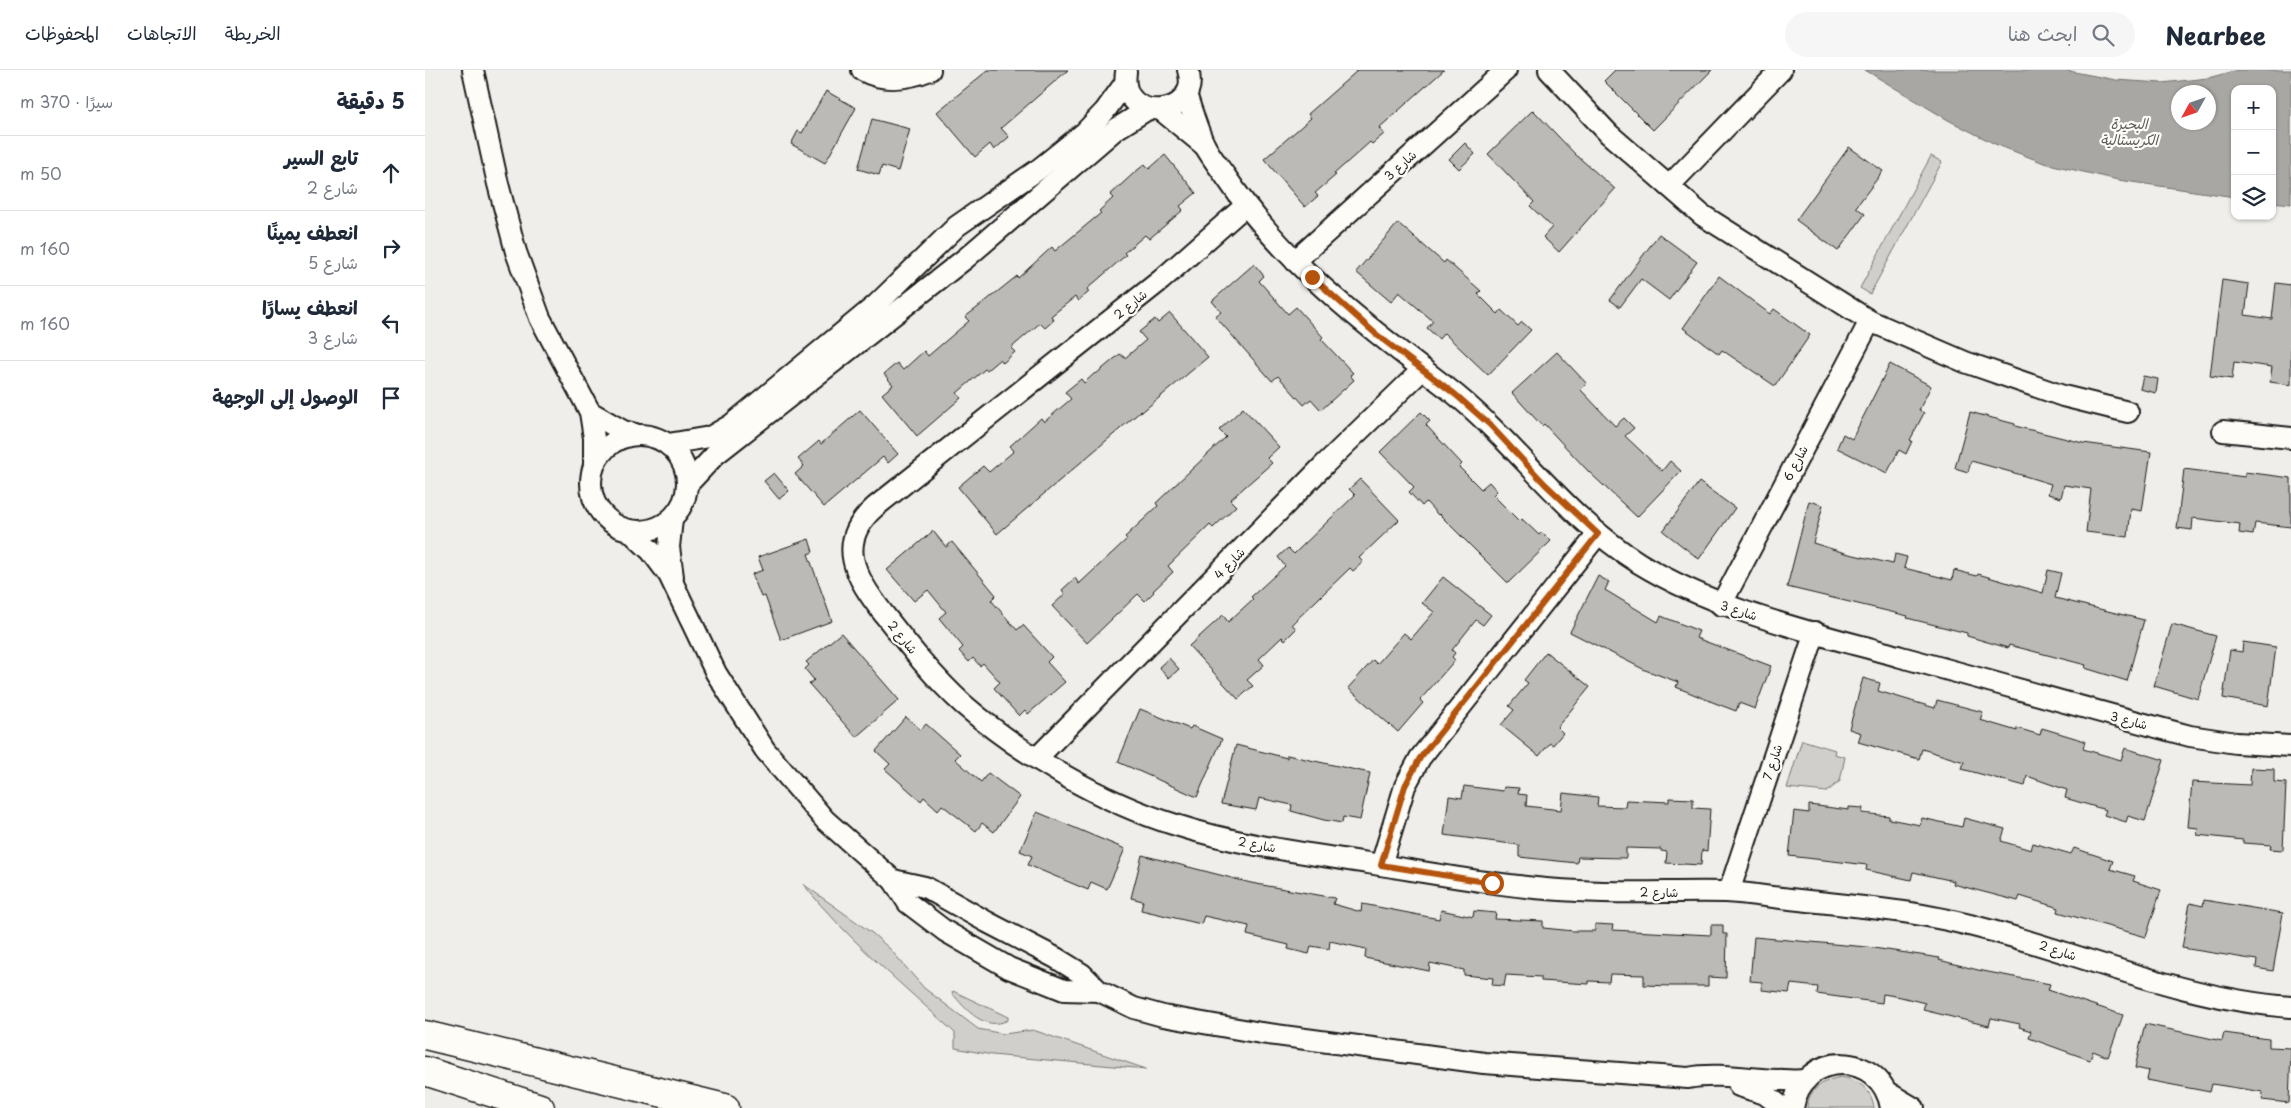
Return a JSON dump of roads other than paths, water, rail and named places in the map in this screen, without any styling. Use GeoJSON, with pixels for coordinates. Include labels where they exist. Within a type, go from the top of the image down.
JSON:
{"type":"FeatureCollection","features":[{"type":"Feature","properties":{"kind":"highway"},"geometry":{"type":"LineString","coordinates":[[425,1035],[725,1108]]}},
{"type":"Feature","properties":{"kind":"highway"},"geometry":{"type":"LineString","coordinates":[[425,1071],[540,1108]]}},
{"type":"Feature","properties":{"kind":"street"},"geometry":{"type":"LineString","coordinates":[[473,70],[498,184],[516,252],[540,318],[589,412],[594,438],[590,486],[596,506],[610,522],[629,530],[647,531],[672,519],[683,503],[688,484],[685,466],[675,450],[652,436],[623,431],[589,412]]}},
{"type":"Feature","properties":{"kind":"street"},"geometry":{"type":"LineString","coordinates":[[862,70],[881,76],[897,78],[913,76],[929,70]]}},
{"type":"Feature","properties":{"kind":"street"},"geometry":{"type":"LineString","coordinates":[[688,484],[715,455],[977,249],[1106,137],[1154,110],[1171,108],[1185,94],[1189,84],[1188,70]]}},
{"type":"Feature","properties":{"kind":"street","name":"شارع 3"},"geometry":{"type":"LineString","coordinates":[[1295,260],[1506,70]]}},
{"type":"Feature","properties":{"kind":"street"},"geometry":{"type":"LineString","coordinates":[[1549,70],[1609,134],[1711,221],[1870,321],[1965,362],[2063,396],[2128,412]]}},
{"type":"Feature","properties":{"kind":"street"},"geometry":{"type":"LineString","coordinates":[[1669,186],[1781,70]]}},
{"type":"Feature","properties":{"kind":"street"},"geometry":{"type":"LineString","coordinates":[[1126,77],[1129,95],[1137,104],[1154,110],[1205,146]]}},
{"type":"Feature","properties":{"kind":"street"},"geometry":{"type":"LineString","coordinates":[[668,444],[710,437],[731,425],[876,305],[957,226],[1039,169],[1085,132],[1105,111],[1126,77]]}},
{"type":"Feature","properties":{"kind":"street"},"geometry":{"type":"LineString","coordinates":[[1185,94],[1205,146]]}},
{"type":"Feature","properties":{"kind":"street","name":"شارع 3"},"geometry":{"type":"LineString","coordinates":[[1205,146],[1245,206],[1295,260],[1377,335],[1423,369],[1490,425],[1545,484],[1598,534],[1636,562],[1677,586],[1721,605],[2190,736],[2236,743],[2291,746]]}},
{"type":"Feature","properties":{"kind":"street","name":"شارع 2"},"geometry":{"type":"LineString","coordinates":[[1245,206],[1161,280],[865,516],[853,538],[853,564],[865,588],[921,660],[966,706],[1037,758],[1087,788],[1130,809],[1176,825],[1223,838],[1381,865],[1535,888],[1578,891],[1729,892],[1905,912],[1955,921],[2003,933],[2149,980],[2212,996],[2291,1007]]}},
{"type":"Feature","properties":{"kind":"street"},"geometry":{"type":"LineString","coordinates":[[957,226],[963,225],[975,230],[977,249]]}},
{"type":"Feature","properties":{"kind":"street","name":"شارع 6"},"geometry":{"type":"LineString","coordinates":[[1721,605],[1870,321]]}},
{"type":"Feature","properties":{"kind":"street","name":"شارع 4"},"geometry":{"type":"LineString","coordinates":[[1037,758],[1325,464],[1423,369]]}},
{"type":"Feature","properties":{"kind":"street"},"geometry":{"type":"LineString","coordinates":[[2223,431],[2291,438]]}},
{"type":"Feature","properties":{"kind":"street"},"geometry":{"type":"LineString","coordinates":[[593,465],[606,447],[624,436],[635,434]]}},
{"type":"Feature","properties":{"kind":"street"},"geometry":{"type":"LineString","coordinates":[[672,519],[670,561],[676,588]]}},
{"type":"Feature","properties":{"kind":"street"},"geometry":{"type":"LineString","coordinates":[[629,530],[656,557],[676,588],[715,673],[765,750],[825,820],[893,880],[902,896],[914,910],[961,941],[1009,968],[1053,986],[1076,992],[1099,991]]}},
{"type":"Feature","properties":{"kind":"street"},"geometry":{"type":"LineString","coordinates":[[1381,865],[1405,786],[1420,758],[1598,534]]}},
{"type":"Feature","properties":{"kind":"street","name":"شارع 7"},"geometry":{"type":"LineString","coordinates":[[1729,892],[1815,632]]}},
{"type":"Feature","properties":{"kind":"street"},"geometry":{"type":"LineString","coordinates":[[893,880],[925,887],[1057,958],[1082,974],[1099,991],[1134,1008],[1163,1016],[1261,1033],[1484,1063],[1688,1078],[1713,1075],[1765,1080],[1806,1080]]}},
{"type":"Feature","properties":{"kind":"street"},"geometry":{"type":"LineString","coordinates":[[961,941],[974,915]]}},
{"type":"Feature","properties":{"kind":"street"},"geometry":{"type":"LineString","coordinates":[[1793,1108],[1797,1094],[1806,1080],[1821,1068],[1830,1065],[1849,1064],[1875,1076],[1889,1100],[1914,1108]]}},
{"type":"Feature","properties":{"kind":"street"},"geometry":{"type":"LineString","coordinates":[[1688,1078],[1700,1083],[1756,1090],[1773,1099],[1783,1108]]}},
{"type":"Feature","properties":{"kind":"water","name":"البحيرة الكريستالية"},"geometry":{"type":"Polygon","coordinates":[[[1865,70],[2064,70],[2116,80],[2162,83],[2208,78],[2238,70],[2291,70],[2291,204],[2276,202],[2276,85],[2231,85],[2231,196],[2118,180],[2044,163],[1995,144],[1948,120],[1865,70]]]}}]}
